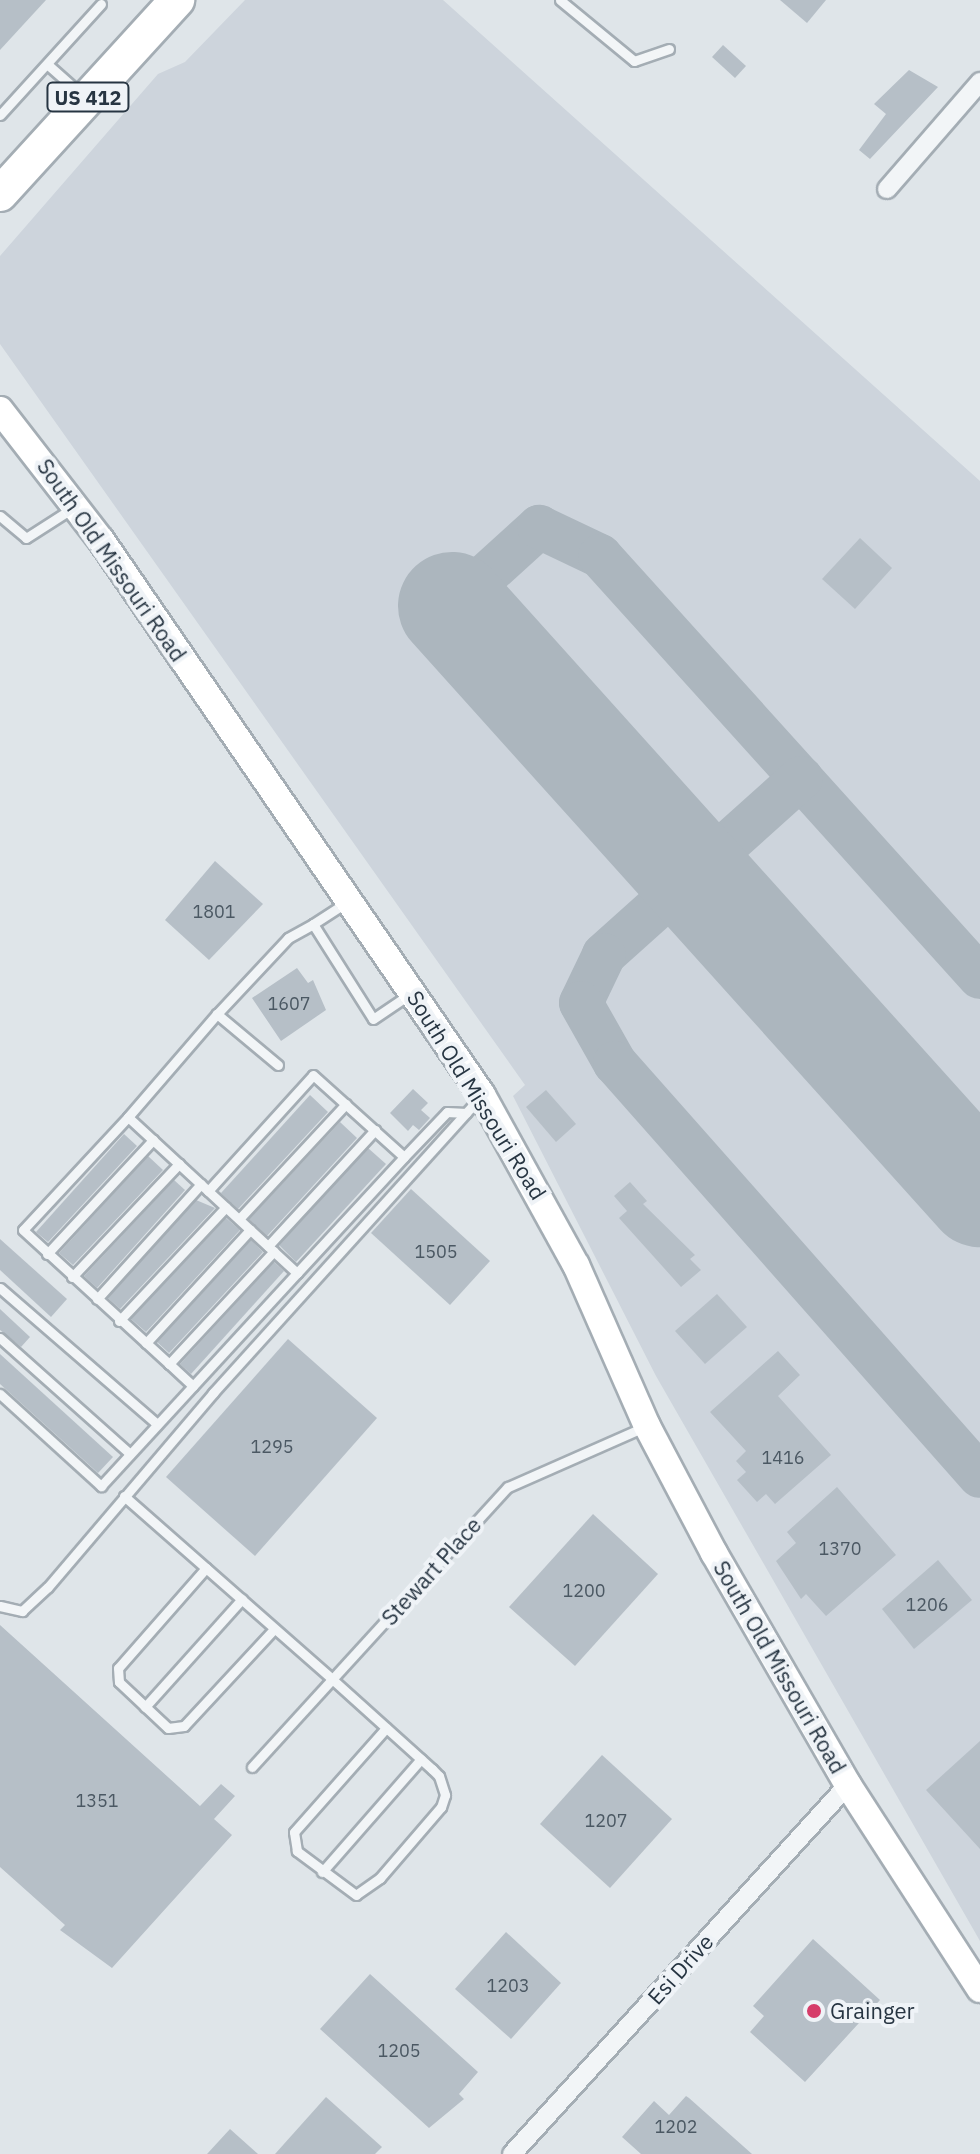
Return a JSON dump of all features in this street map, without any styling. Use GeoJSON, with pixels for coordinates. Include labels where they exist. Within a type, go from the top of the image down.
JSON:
{"type":"FeatureCollection","features":[{"type":"Feature","properties":{"kind":"highway","name":"US 412"},"geometry":{"type":"LineString","coordinates":[[0,194],[177,0]]}},
{"type":"Feature","properties":{"kind":"main road","name":"South Old Missouri Road"},"geometry":{"type":"LineString","coordinates":[[0,410],[76,506],[412,992],[474,1104],[576,1265],[647,1426],[848,1785],[980,1989]]}},
{"type":"Feature","properties":{"kind":"street"},"geometry":{"type":"LineString","coordinates":[[887,189],[980,82]]}},
{"type":"Feature","properties":{"kind":"street","name":"Esi Drive"},"geometry":{"type":"LineString","coordinates":[[512,2154],[848,1785]]}},
{"type":"Feature","properties":{"kind":"lane"},"geometry":{"type":"LineString","coordinates":[[560,0],[634,61],[669,49]]}},
{"type":"Feature","properties":{"kind":"lane"},"geometry":{"type":"LineString","coordinates":[[0,115],[101,4]]}},
{"type":"Feature","properties":{"kind":"lane"},"geometry":{"type":"LineString","coordinates":[[47,64],[87,99]]}},
{"type":"Feature","properties":{"kind":"lane"},"geometry":{"type":"LineString","coordinates":[[0,516],[26,538],[76,506]]}},
{"type":"Feature","properties":{"kind":"lane"},"geometry":{"type":"LineString","coordinates":[[193,1386],[23,1230],[288,938],[350,900]]}},
{"type":"Feature","properties":{"kind":"lane"},"geometry":{"type":"LineString","coordinates":[[313,924],[373,1019],[412,992]]}},
{"type":"Feature","properties":{"kind":"lane"},"geometry":{"type":"LineString","coordinates":[[217,1014],[278,1065]]}},
{"type":"Feature","properties":{"kind":"lane"},"geometry":{"type":"LineString","coordinates":[[97,1299],[313,1075],[404,1157]]}},
{"type":"Feature","properties":{"kind":"lane"},"geometry":{"type":"LineString","coordinates":[[239,1219],[346,1104]]}},
{"type":"Feature","properties":{"kind":"lane"},"geometry":{"type":"LineString","coordinates":[[0,1394],[101,1486],[447,1112],[474,1104]]}},
{"type":"Feature","properties":{"kind":"lane"},"geometry":{"type":"LineString","coordinates":[[0,1606],[13,1613],[31,1605],[124,1496],[474,1104]]}},
{"type":"Feature","properties":{"kind":"lane"},"geometry":{"type":"LineString","coordinates":[[128,1117],[297,1273]]}},
{"type":"Feature","properties":{"kind":"lane"},"geometry":{"type":"LineString","coordinates":[[169,1364],[375,1130]]}},
{"type":"Feature","properties":{"kind":"lane"},"geometry":{"type":"LineString","coordinates":[[47,1254],[153,1140]]}},
{"type":"Feature","properties":{"kind":"lane"},"geometry":{"type":"LineString","coordinates":[[72,1277],[179,1164]]}},
{"type":"Feature","properties":{"kind":"lane"},"geometry":{"type":"LineString","coordinates":[[119,1321],[226,1207]]}},
{"type":"Feature","properties":{"kind":"lane"},"geometry":{"type":"LineString","coordinates":[[146,1343],[250,1230]]}},
{"type":"Feature","properties":{"kind":"lane"},"geometry":{"type":"LineString","coordinates":[[0,1288],[157,1424]]}},
{"type":"Feature","properties":{"kind":"lane"},"geometry":{"type":"LineString","coordinates":[[0,1338],[130,1454]]}},
{"type":"Feature","properties":{"kind":"lane","name":"Stewart Place"},"geometry":{"type":"LineString","coordinates":[[252,1767],[508,1487],[647,1426]]}},
{"type":"Feature","properties":{"kind":"lane"},"geometry":{"type":"LineString","coordinates":[[124,1496],[242,1599],[274,1629],[332,1679],[439,1776],[445,1795],[380,1878],[356,1895],[297,1851],[294,1832],[386,1728]]}},
{"type":"Feature","properties":{"kind":"lane"},"geometry":{"type":"LineString","coordinates":[[206,1568],[118,1668],[119,1682],[145,1707],[179,1730],[274,1629]]}},
{"type":"Feature","properties":{"kind":"lane"},"geometry":{"type":"LineString","coordinates":[[145,1707],[242,1599]]}},
{"type":"Feature","properties":{"kind":"lane"},"geometry":{"type":"LineString","coordinates":[[322,1872],[421,1759]]}},
{"type":"Feature","properties":{"kind":"shaded area"},"geometry":{"type":"Polygon","coordinates":[[[245,0],[443,0],[980,481],[980,1941],[656,1376],[513,1096],[525,1085],[0,344],[0,256],[158,74],[185,62],[245,0]]]}},
{"type":"Feature","properties":{"kind":"building"},"geometry":{"type":"Polygon","coordinates":[[[0,0],[46,0],[0,50],[0,0]]]}},
{"type":"Feature","properties":{"kind":"building"},"geometry":{"type":"Polygon","coordinates":[[[780,0],[826,0],[807,23],[780,0]]]}},
{"type":"Feature","properties":{"kind":"building"},"geometry":{"type":"Polygon","coordinates":[[[723,45],[746,66],[735,78],[712,57],[723,45]]]}},
{"type":"Feature","properties":{"kind":"building"},"geometry":{"type":"Polygon","coordinates":[[[909,70],[938,87],[870,159],[859,150],[886,114],[874,104],[909,70]]]}},
{"type":"Feature","properties":{"kind":"building"},"geometry":{"type":"Polygon","coordinates":[[[860,538],[892,568],[855,609],[822,579],[860,538]]]}},
{"type":"Feature","properties":{"kind":"building"},"geometry":{"type":"Polygon","coordinates":[[[215,861],[263,904],[209,960],[165,920],[215,861]]]}},
{"type":"Feature","properties":{"kind":"building"},"geometry":{"type":"Polygon","coordinates":[[[297,968],[308,983],[313,980],[326,1010],[281,1041],[252,998],[297,968]]]}},
{"type":"Feature","properties":{"kind":"building"},"geometry":{"type":"Polygon","coordinates":[[[413,1089],[428,1103],[421,1110],[430,1118],[419,1130],[413,1125],[408,1131],[390,1113],[413,1089]]]}},
{"type":"Feature","properties":{"kind":"building"},"geometry":{"type":"Polygon","coordinates":[[[546,1090],[576,1124],[556,1142],[526,1107],[546,1090]]]}},
{"type":"Feature","properties":{"kind":"building"},"geometry":{"type":"Polygon","coordinates":[[[310,1095],[328,1112],[238,1209],[221,1193],[310,1095]]]}},
{"type":"Feature","properties":{"kind":"building"},"geometry":{"type":"Polygon","coordinates":[[[340,1122],[357,1138],[267,1236],[249,1219],[340,1122]]]}},
{"type":"Feature","properties":{"kind":"building"},"geometry":{"type":"Polygon","coordinates":[[[124,1134],[137,1146],[48,1242],[36,1232],[124,1134]]]}},
{"type":"Feature","properties":{"kind":"building"},"geometry":{"type":"Polygon","coordinates":[[[368,1148],[386,1164],[296,1262],[279,1245],[368,1148]]]}},
{"type":"Feature","properties":{"kind":"building"},"geometry":{"type":"Polygon","coordinates":[[[148,1156],[163,1170],[73,1265],[59,1253],[148,1156]]]}},
{"type":"Feature","properties":{"kind":"building"},"geometry":{"type":"Polygon","coordinates":[[[174,1180],[185,1190],[97,1288],[84,1276],[174,1180]]]}},
{"type":"Feature","properties":{"kind":"building"},"geometry":{"type":"Polygon","coordinates":[[[630,1182],[647,1201],[643,1204],[695,1255],[690,1259],[701,1270],[681,1287],[619,1218],[627,1211],[614,1196],[630,1182]]]}},
{"type":"Feature","properties":{"kind":"building"},"geometry":{"type":"Polygon","coordinates":[[[411,1189],[490,1261],[450,1305],[371,1233],[411,1189]]]}},
{"type":"Feature","properties":{"kind":"building"},"geometry":{"type":"Polygon","coordinates":[[[196,1200],[215,1208],[120,1309],[108,1298],[196,1200]]]}},
{"type":"Feature","properties":{"kind":"building"},"geometry":{"type":"Polygon","coordinates":[[[226,1218],[240,1230],[146,1332],[131,1319],[226,1218]]]}},
{"type":"Feature","properties":{"kind":"building"},"geometry":{"type":"Polygon","coordinates":[[[0,1239],[67,1299],[51,1317],[0,1270],[0,1239]]]}},
{"type":"Feature","properties":{"kind":"building"},"geometry":{"type":"Polygon","coordinates":[[[251,1240],[263,1252],[169,1353],[157,1342],[251,1240]]]}},
{"type":"Feature","properties":{"kind":"building"},"geometry":{"type":"Polygon","coordinates":[[[274,1262],[284,1271],[191,1374],[180,1364],[274,1262]]]}},
{"type":"Feature","properties":{"kind":"building"},"geometry":{"type":"Polygon","coordinates":[[[717,1294],[747,1327],[705,1364],[675,1331],[717,1294]]]}},
{"type":"Feature","properties":{"kind":"building"},"geometry":{"type":"Polygon","coordinates":[[[0,1309],[30,1337],[21,1347],[0,1330],[0,1309]]]}},
{"type":"Feature","properties":{"kind":"building"},"geometry":{"type":"Polygon","coordinates":[[[288,1339],[377,1418],[255,1556],[166,1477],[288,1339]]]}},
{"type":"Feature","properties":{"kind":"building"},"geometry":{"type":"Polygon","coordinates":[[[778,1351],[800,1375],[778,1396],[831,1455],[775,1504],[766,1494],[757,1502],[737,1480],[746,1472],[736,1461],[746,1451],[710,1412],[778,1351]]]}},
{"type":"Feature","properties":{"kind":"building"},"geometry":{"type":"Polygon","coordinates":[[[0,1354],[113,1457],[98,1473],[0,1384],[0,1354]]]}},
{"type":"Feature","properties":{"kind":"building"},"geometry":{"type":"Polygon","coordinates":[[[837,1487],[896,1555],[826,1616],[806,1594],[801,1599],[776,1561],[796,1543],[787,1532],[837,1487]]]}},
{"type":"Feature","properties":{"kind":"building"},"geometry":{"type":"Polygon","coordinates":[[[593,1514],[658,1574],[575,1666],[509,1607],[593,1514]]]}},
{"type":"Feature","properties":{"kind":"building"},"geometry":{"type":"Polygon","coordinates":[[[938,1560],[972,1600],[914,1649],[882,1609],[938,1560]]]}},
{"type":"Feature","properties":{"kind":"building"},"geometry":{"type":"Polygon","coordinates":[[[0,1625],[200,1806],[221,1784],[235,1796],[214,1819],[232,1835],[112,1968],[60,1930],[65,1925],[0,1867],[0,1625]]]}},
{"type":"Feature","properties":{"kind":"building"},"geometry":{"type":"Polygon","coordinates":[[[980,1741],[980,1849],[926,1790],[980,1741]]]}},
{"type":"Feature","properties":{"kind":"building"},"geometry":{"type":"Polygon","coordinates":[[[602,1755],[672,1819],[610,1888],[540,1824],[602,1755]]]}},
{"type":"Feature","properties":{"kind":"building"},"geometry":{"type":"Polygon","coordinates":[[[506,1932],[561,1983],[511,2039],[455,1989],[506,1932]]]}},
{"type":"Feature","properties":{"kind":"building","name":"Grainger"},"geometry":{"type":"Polygon","coordinates":[[[813,1939],[880,2000],[805,2082],[750,2032],[764,2016],[753,2006],[813,1939]]]}},
{"type":"Feature","properties":{"kind":"building"},"geometry":{"type":"Polygon","coordinates":[[[370,1974],[478,2072],[459,2094],[464,2099],[429,2128],[320,2029],[370,1974]]]}},
{"type":"Feature","properties":{"kind":"building"},"geometry":{"type":"Polygon","coordinates":[[[686,2096],[752,2154],[641,2154],[622,2137],[654,2101],[669,2115],[686,2096]]]}},
{"type":"Feature","properties":{"kind":"building"},"geometry":{"type":"Polygon","coordinates":[[[326,2097],[382,2147],[375,2154],[275,2154],[326,2097]]]}},
{"type":"Feature","properties":{"kind":"building"},"geometry":{"type":"Polygon","coordinates":[[[230,2129],[258,2154],[207,2154],[230,2129]]]}},
{"type":"Feature","properties":{"kind":"taxiway"},"geometry":{"type":"LineString","coordinates":[[452,606],[539,527],[600,556],[980,977]]}},
{"type":"Feature","properties":{"kind":"taxiway"},"geometry":{"type":"LineString","coordinates":[[801,778],[604,955],[581,1003],[615,1063],[980,1476]]}},
{"type":"Feature","properties":{"kind":"runway"},"geometry":{"type":"LineString","coordinates":[[452,606],[980,1193]]}},
{"type":"Feature","properties":{"kind":"place","name":"Grainger"},"geometry":{"type":"Point","coordinates":[814,2011]}}]}
